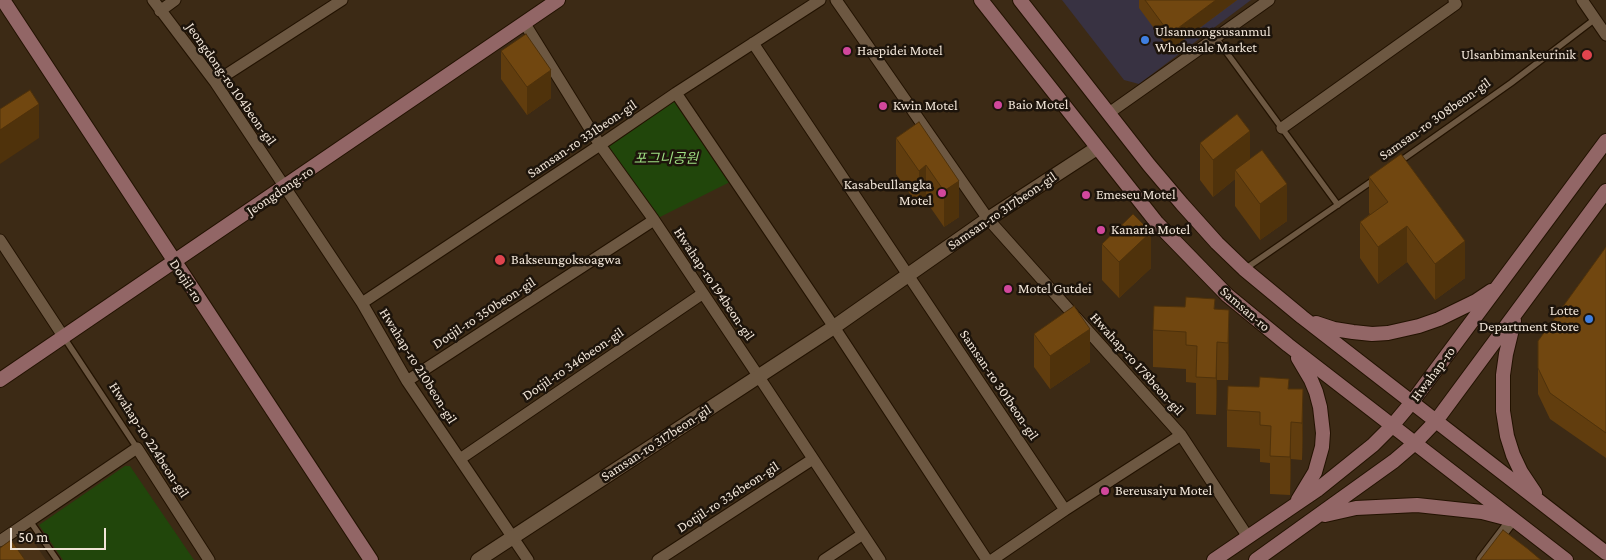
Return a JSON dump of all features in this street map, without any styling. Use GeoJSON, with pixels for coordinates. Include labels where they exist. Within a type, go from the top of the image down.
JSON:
{"type":"FeatureCollection","features":[{"type":"Feature","properties":{"kind":"main road","name":"Dotjil-ro"},"geometry":{"type":"LineString","coordinates":[[3,0],[371,560]]}},
{"type":"Feature","properties":{"kind":"main road","name":"Jeongdong-ro"},"geometry":{"type":"LineString","coordinates":[[0,380],[525,24],[557,0]]}},
{"type":"Feature","properties":{"kind":"main road","name":"Samsan-ro"},"geometry":{"type":"LineString","coordinates":[[981,0],[1157,223],[1227,295],[1288,345],[1566,560]]}},
{"type":"Feature","properties":{"kind":"main road"},"geometry":{"type":"LineString","coordinates":[[1020,0],[1182,204],[1217,243],[1244,269],[1302,317],[1606,554]]}},
{"type":"Feature","properties":{"kind":"main road","name":"Hwahap-ro"},"geometry":{"type":"LineString","coordinates":[[1214,560],[1324,485],[1373,445],[1392,426],[1412,402],[1606,141]]}},
{"type":"Feature","properties":{"kind":"main road"},"geometry":{"type":"LineString","coordinates":[[1260,559],[1394,461],[1436,421],[1606,191]]}},
{"type":"Feature","properties":{"kind":"main road"},"geometry":{"type":"LineString","coordinates":[[1302,317],[1334,330],[1388,334],[1419,326],[1458,310],[1489,292],[1502,280]]}},
{"type":"Feature","properties":{"kind":"main road"},"geometry":{"type":"LineString","coordinates":[[1518,310],[1506,354],[1503,375],[1502,411],[1513,455],[1531,487],[1549,509]]}},
{"type":"Feature","properties":{"kind":"main road"},"geometry":{"type":"LineString","coordinates":[[1288,345],[1305,368],[1311,380],[1320,407],[1323,427],[1322,447],[1315,472],[1304,492],[1290,509]]}},
{"type":"Feature","properties":{"kind":"main road"},"geometry":{"type":"LineString","coordinates":[[1315,518],[1356,508],[1417,505],[1482,512],[1513,519]]}},
{"type":"Feature","properties":{"kind":"street","name":"Jeongdong-ro 104beon-gil"},"geometry":{"type":"LineString","coordinates":[[153,0],[215,82],[285,187]]}},
{"type":"Feature","properties":{"kind":"street"},"geometry":{"type":"LineString","coordinates":[[160,10],[176,0]]}},
{"type":"Feature","properties":{"kind":"street"},"geometry":{"type":"LineString","coordinates":[[215,82],[342,0]]}},
{"type":"Feature","properties":{"kind":"street","name":"Samsan-ro 331beon-gil"},"geometry":{"type":"LineString","coordinates":[[362,303],[676,93],[820,0]]}},
{"type":"Feature","properties":{"kind":"street","name":"Hwahap-ro 178beon-gil"},"geometry":{"type":"LineString","coordinates":[[836,0],[988,219],[1181,435],[1248,538]]}},
{"type":"Feature","properties":{"kind":"street"},"geometry":{"type":"LineString","coordinates":[[1109,113],[1269,0]]}},
{"type":"Feature","properties":{"kind":"street"},"geometry":{"type":"LineString","coordinates":[[1582,0],[1606,35]]}},
{"type":"Feature","properties":{"kind":"street"},"geometry":{"type":"LineString","coordinates":[[1282,128],[1455,2]]}},
{"type":"Feature","properties":{"kind":"street","name":"Hwahap-ro 194beon-gil"},"geometry":{"type":"LineString","coordinates":[[525,24],[600,145],[654,220],[880,560]]}},
{"type":"Feature","properties":{"kind":"street"},"geometry":{"type":"LineString","coordinates":[[753,43],[908,276]]}},
{"type":"Feature","properties":{"kind":"street"},"geometry":{"type":"LineString","coordinates":[[676,93],[834,327],[987,560]]}},
{"type":"Feature","properties":{"kind":"street","name":"Samsan-ro 317beon-gil"},"geometry":{"type":"LineString","coordinates":[[478,560],[834,327],[988,219],[1097,148]]}},
{"type":"Feature","properties":{"kind":"street","name":"Hwahap-ro 210beon-gil"},"geometry":{"type":"LineString","coordinates":[[285,187],[362,303],[406,381],[528,560]]}},
{"type":"Feature","properties":{"kind":"street","name":"Dotjil-ro 350beon-gil"},"geometry":{"type":"LineString","coordinates":[[406,381],[654,220]]}},
{"type":"Feature","properties":{"kind":"street"},"geometry":{"type":"LineString","coordinates":[[0,240],[63,336]]}},
{"type":"Feature","properties":{"kind":"street","name":"Samsan-ro 301beon-gil"},"geometry":{"type":"LineString","coordinates":[[908,276],[1065,510]]}},
{"type":"Feature","properties":{"kind":"street","name":"Dotjil-ro 346beon-gil"},"geometry":{"type":"LineString","coordinates":[[460,459],[702,294]]}},
{"type":"Feature","properties":{"kind":"street"},"geometry":{"type":"LineString","coordinates":[[992,560],[1181,435]]}},
{"type":"Feature","properties":{"kind":"street"},"geometry":{"type":"LineString","coordinates":[[0,541],[137,448]]}},
{"type":"Feature","properties":{"kind":"street","name":"Hwahap-ro 224beon-gil"},"geometry":{"type":"LineString","coordinates":[[137,448],[209,560]]}},
{"type":"Feature","properties":{"kind":"street","name":"Dotjil-ro 336beon-gil"},"geometry":{"type":"LineString","coordinates":[[658,560],[813,459]]}},
{"type":"Feature","properties":{"kind":"street"},"geometry":{"type":"LineString","coordinates":[[1482,560],[1513,519]]}},
{"type":"Feature","properties":{"kind":"street"},"geometry":{"type":"LineString","coordinates":[[824,560],[863,534]]}},
{"type":"Feature","properties":{"kind":"lane","name":"Samsan-ro 308beon-gil"},"geometry":{"type":"LineString","coordinates":[[1393,166],[1511,83],[1595,19]]}},
{"type":"Feature","properties":{"kind":"lane"},"geometry":{"type":"LineString","coordinates":[[1216,38],[1338,205]]}},
{"type":"Feature","properties":{"kind":"lane","name":"Samsan-ro 308beon-gil"},"geometry":{"type":"LineString","coordinates":[[1244,269],[1378,178]]}},
{"type":"Feature","properties":{"kind":"lane","name":"Hwahap-ro 224beon-gil"},"geometry":{"type":"LineString","coordinates":[[63,336],[137,448]]}},
{"type":"Feature","properties":{"kind":"lane"},"geometry":{"type":"LineString","coordinates":[[30,521],[57,560]]}},
{"type":"Feature","properties":{"kind":"shaded area","name":"Ulsannongsusanmul Wholesale Market"},"geometry":{"type":"Polygon","coordinates":[[[1062,0],[1251,0],[1139,84],[1124,80],[1062,0]]]}},
{"type":"Feature","properties":{"kind":"shaded area"},"geometry":{"type":"Polygon","coordinates":[[[21,540],[33,541],[46,560],[0,560],[0,553],[21,540]]]}},
{"type":"Feature","properties":{"kind":"green space","name":"포그니공원"},"geometry":{"type":"Polygon","coordinates":[[[676,93],[734,180],[654,220],[600,145],[676,93]]]}},
{"type":"Feature","properties":{"kind":"green space"},"geometry":{"type":"Polygon","coordinates":[[[125,466],[130,466],[194,560],[63,560],[39,525],[125,466]]]}},
{"type":"Feature","properties":{"kind":"building"},"geometry":{"type":"Polygon","coordinates":[[[1145,0],[1216,0],[1170,34],[1145,0]]]}},
{"type":"Feature","properties":{"kind":"building"},"geometry":{"type":"Polygon","coordinates":[[[526,34],[551,70],[527,87],[501,51],[526,34]]]}},
{"type":"Feature","properties":{"kind":"building"},"geometry":{"type":"Polygon","coordinates":[[[30,90],[39,104],[0,130],[0,109],[30,90]]]}},
{"type":"Feature","properties":{"kind":"building"},"geometry":{"type":"Polygon","coordinates":[[[1237,114],[1250,131],[1213,160],[1200,143],[1237,114]]]}},
{"type":"Feature","properties":{"kind":"building"},"geometry":{"type":"Polygon","coordinates":[[[919,122],[959,181],[944,191],[926,165],[919,171],[896,138],[919,122]]]}},
{"type":"Feature","properties":{"kind":"building"},"geometry":{"type":"Polygon","coordinates":[[[1262,150],[1287,184],[1260,204],[1235,170],[1262,150]]]}},
{"type":"Feature","properties":{"kind":"building"},"geometry":{"type":"Polygon","coordinates":[[[1401,154],[1465,241],[1435,264],[1407,226],[1378,247],[1360,222],[1388,202],[1369,177],[1401,154]]]}},
{"type":"Feature","properties":{"kind":"building"},"geometry":{"type":"Polygon","coordinates":[[[1133,214],[1151,232],[1119,262],[1102,244],[1133,214]]]}},
{"type":"Feature","properties":{"kind":"building","name":"Lotte Department Store"},"geometry":{"type":"Polygon","coordinates":[[[1606,247],[1606,433],[1550,393],[1538,368],[1538,341],[1606,247]]]}},
{"type":"Feature","properties":{"kind":"building"},"geometry":{"type":"Polygon","coordinates":[[[1186,297],[1215,299],[1214,309],[1229,310],[1228,343],[1217,342],[1216,378],[1196,377],[1197,346],[1186,345],[1186,332],[1153,330],[1154,306],[1185,307],[1186,297]]]}},
{"type":"Feature","properties":{"kind":"building"},"geometry":{"type":"Polygon","coordinates":[[[1074,306],[1090,329],[1050,356],[1034,334],[1074,306]]]}},
{"type":"Feature","properties":{"kind":"building"},"geometry":{"type":"Polygon","coordinates":[[[1260,377],[1289,379],[1288,389],[1303,389],[1302,423],[1291,422],[1290,457],[1270,456],[1271,426],[1260,425],[1260,412],[1227,410],[1228,386],[1259,387],[1260,377]]]}},
{"type":"Feature","properties":{"kind":"building"},"geometry":{"type":"Polygon","coordinates":[[[1503,530],[1528,549],[1541,560],[1480,560],[1503,530]]]}},
{"type":"Feature","properties":{"kind":"building"},"geometry":{"type":"Polygon","coordinates":[[[11,540],[25,560],[0,560],[0,548],[11,540]]]}},
{"type":"Feature","properties":{"kind":"place","name":"Ulsannongsusanmul Wholesale Market"},"geometry":{"type":"Point","coordinates":[1145,40]}},
{"type":"Feature","properties":{"kind":"place","name":"Haepidei Motel"},"geometry":{"type":"Point","coordinates":[847,51]}},
{"type":"Feature","properties":{"kind":"place","name":"Ulsanbimankeurinik"},"geometry":{"type":"Point","coordinates":[1587,55]}},
{"type":"Feature","properties":{"kind":"place","name":"Baio Motel"},"geometry":{"type":"Point","coordinates":[998,105]}},
{"type":"Feature","properties":{"kind":"place","name":"Kwin Motel"},"geometry":{"type":"Point","coordinates":[883,106]}},
{"type":"Feature","properties":{"kind":"place","name":"Kasabeullangka Motel"},"geometry":{"type":"Point","coordinates":[942,193]}},
{"type":"Feature","properties":{"kind":"place","name":"Emeseu Motel"},"geometry":{"type":"Point","coordinates":[1086,195]}},
{"type":"Feature","properties":{"kind":"place","name":"Kanaria Motel"},"geometry":{"type":"Point","coordinates":[1101,230]}},
{"type":"Feature","properties":{"kind":"place","name":"Bakseungoksoagwa"},"geometry":{"type":"Point","coordinates":[500,260]}},
{"type":"Feature","properties":{"kind":"place","name":"Motel Gutdei"},"geometry":{"type":"Point","coordinates":[1008,289]}},
{"type":"Feature","properties":{"kind":"place","name":"Lotte Department Store"},"geometry":{"type":"Point","coordinates":[1589,319]}},
{"type":"Feature","properties":{"kind":"place","name":"Bereusaiyu Motel"},"geometry":{"type":"Point","coordinates":[1105,491]}}]}
